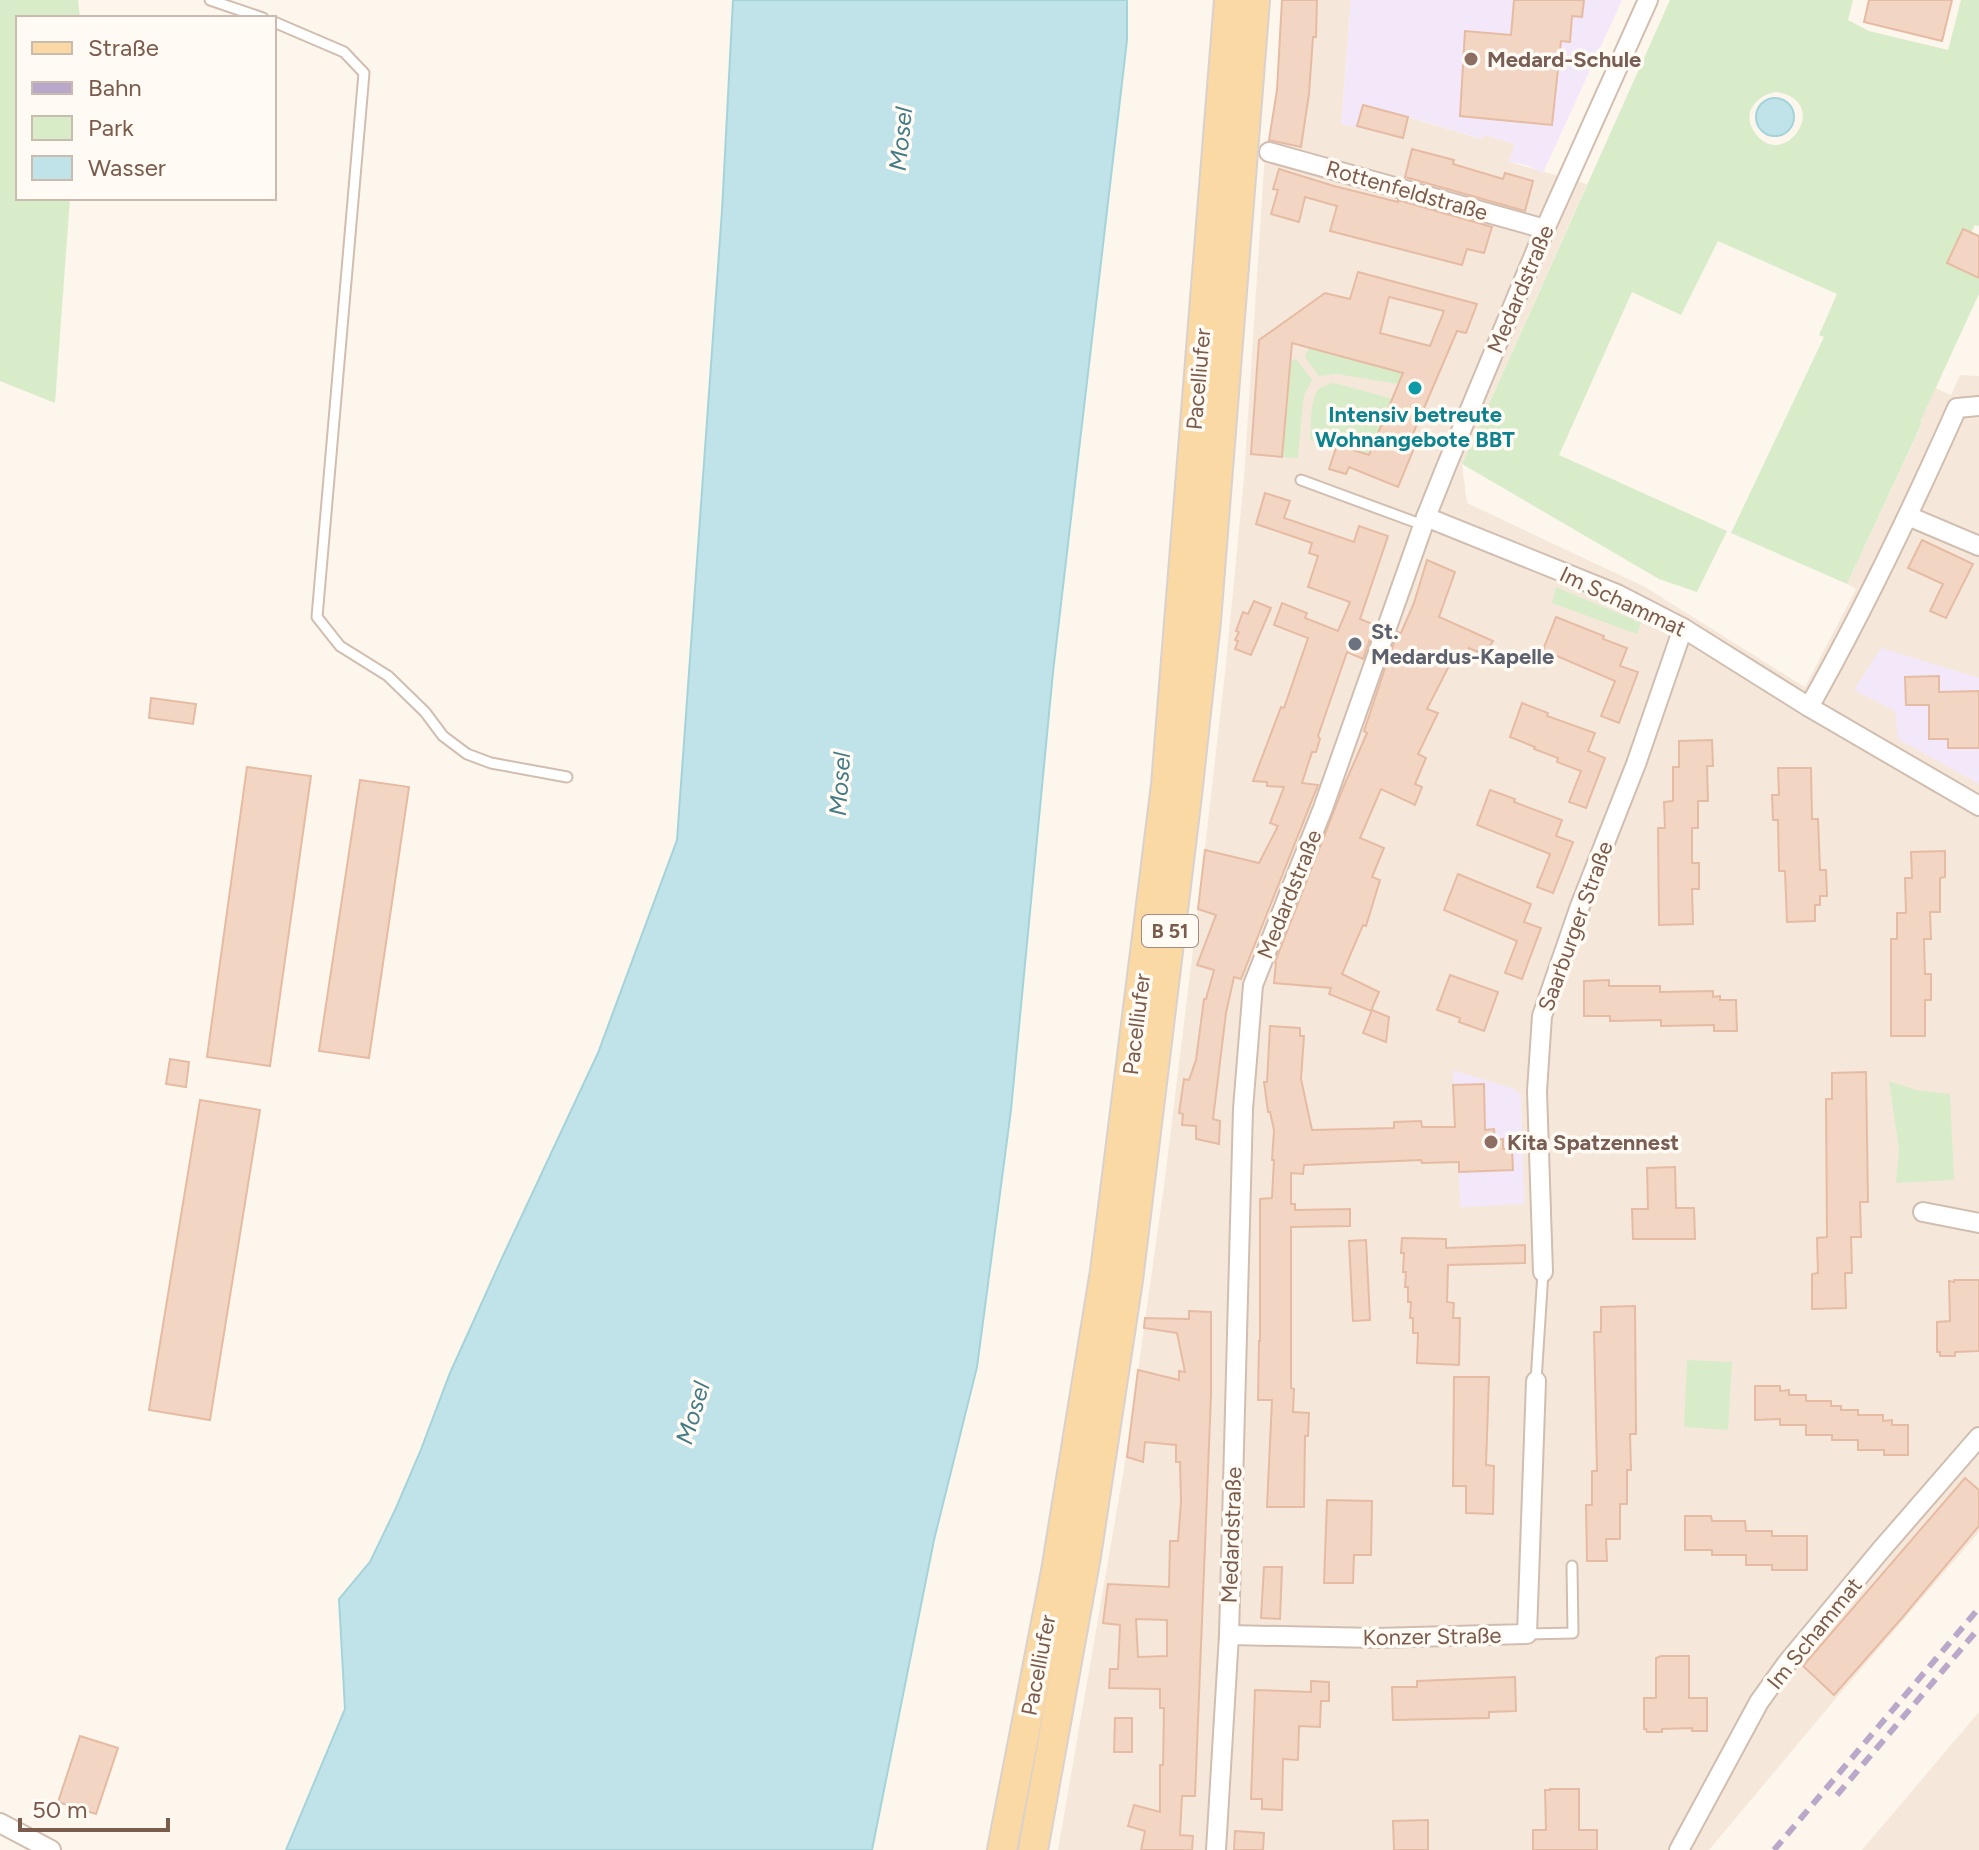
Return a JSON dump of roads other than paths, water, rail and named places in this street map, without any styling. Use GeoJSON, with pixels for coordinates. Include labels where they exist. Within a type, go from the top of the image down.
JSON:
{"type":"FeatureCollection","features":[{"type":"Feature","properties":{"kind":"main road"},"geometry":{"type":"LineString","coordinates":[[1210,0],[1213,27],[1225,62]]}},
{"type":"Feature","properties":{"kind":"main road","name":"Pacelliufer"},"geometry":{"type":"LineString","coordinates":[[1002,1850],[1056,1571],[1105,1271],[1166,785],[1229,0]]}},
{"type":"Feature","properties":{"kind":"main road","name":"Pacelliufer"},"geometry":{"type":"LineString","coordinates":[[1033,1850],[1086,1556],[1128,1280],[1187,795],[1206,621],[1255,0]]}},
{"type":"Feature","properties":{"kind":"street","name":"Medardstraße"},"geometry":{"type":"LineString","coordinates":[[1216,1850],[1229,1635],[1243,1109],[1253,985],[1323,808],[1425,521],[1545,229],[1648,0]]}},
{"type":"Feature","properties":{"kind":"street","name":"Rottenfeldstraße"},"geometry":{"type":"LineString","coordinates":[[1269,152],[1545,229]]}},
{"type":"Feature","properties":{"kind":"street"},"geometry":{"type":"LineString","coordinates":[[1809,707],[1848,637],[1908,516],[1957,408],[1979,406]]}},
{"type":"Feature","properties":{"kind":"street"},"geometry":{"type":"LineString","coordinates":[[1908,516],[1979,546]]}},
{"type":"Feature","properties":{"kind":"street","name":"Im Schammat"},"geometry":{"type":"LineString","coordinates":[[1425,521],[1617,594],[1683,628],[1809,707],[1979,806]]}},
{"type":"Feature","properties":{"kind":"street","name":"Saarburger Straße"},"geometry":{"type":"LineString","coordinates":[[1543,1272],[1537,1091],[1542,1016],[1683,628]]}},
{"type":"Feature","properties":{"kind":"street"},"geometry":{"type":"LineString","coordinates":[[1923,1212],[1979,1223]]}},
{"type":"Feature","properties":{"kind":"street","name":"Konzer Straße"},"geometry":{"type":"LineString","coordinates":[[1229,1635],[1376,1638],[1527,1634],[1536,1381]]}},
{"type":"Feature","properties":{"kind":"street","name":"Im Schammat"},"geometry":{"type":"LineString","coordinates":[[1679,1850],[1759,1702],[1787,1663],[1979,1437]]}},
{"type":"Feature","properties":{"kind":"street"},"geometry":{"type":"LineString","coordinates":[[0,1823],[51,1850]]}},
{"type":"Feature","properties":{"kind":"lane"},"geometry":{"type":"LineString","coordinates":[[210,0],[257,16]]}},
{"type":"Feature","properties":{"kind":"lane"},"geometry":{"type":"LineString","coordinates":[[276,23],[344,52],[364,73],[317,617],[340,646],[388,676],[425,712],[443,736],[467,754],[491,763],[567,777]]}},
{"type":"Feature","properties":{"kind":"lane"},"geometry":{"type":"LineString","coordinates":[[1301,480],[1425,521]]}},
{"type":"Feature","properties":{"kind":"lane","name":"Saarburger Straße"},"geometry":{"type":"LineString","coordinates":[[1536,1381],[1543,1272]]}},
{"type":"Feature","properties":{"kind":"lane"},"geometry":{"type":"LineString","coordinates":[[1527,1634],[1573,1633],[1572,1566]]}},
{"type":"Feature","properties":{"kind":"water","name":"Mosel"},"geometry":{"type":"Polygon","coordinates":[[[733,0],[1127,0],[1127,40],[1053,672],[1011,1110],[977,1367],[934,1540],[872,1850],[286,1850],[345,1709],[339,1599],[370,1562],[396,1508],[450,1373],[598,1053],[677,840],[722,211],[733,0]]]}},
{"type":"Feature","properties":{"kind":"water"},"geometry":{"type":"Polygon","coordinates":[[[1775,98],[1788,104],[1794,117],[1788,130],[1775,136],[1762,130],[1756,117],[1762,104],[1775,98]]]}},
{"type":"Feature","properties":{"kind":"railway"},"geometry":{"type":"LineString","coordinates":[[1774,1850],[1979,1608]]}},
{"type":"Feature","properties":{"kind":"railway"},"geometry":{"type":"LineString","coordinates":[[1837,1795],[1979,1628]]}},
{"type":"Feature","properties":{"kind":"place","name":"Medard-Schule"},"geometry":{"type":"Point","coordinates":[1471,59]}},
{"type":"Feature","properties":{"kind":"place","name":"Intensiv betreute Wohnangebote BBT"},"geometry":{"type":"Point","coordinates":[1415,388]}},
{"type":"Feature","properties":{"kind":"place","name":"St. Medardus-Kapelle"},"geometry":{"type":"Point","coordinates":[1355,644]}},
{"type":"Feature","properties":{"kind":"place","name":"Kita Spatzennest"},"geometry":{"type":"Point","coordinates":[1491,1142]}}]}
